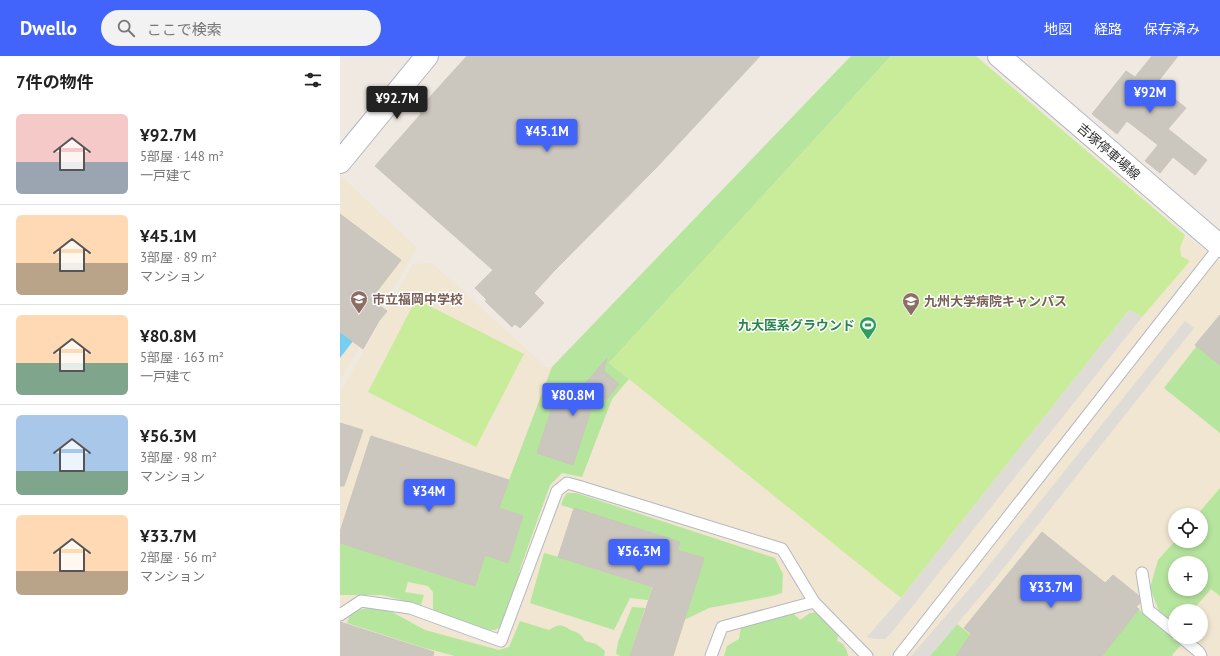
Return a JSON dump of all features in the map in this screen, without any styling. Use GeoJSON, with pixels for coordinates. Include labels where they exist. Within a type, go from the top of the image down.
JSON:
{"type":"FeatureCollection","features":[{"type":"Feature","properties":{"kind":"main road"},"geometry":{"type":"LineString","coordinates":[[340,162],[427,56]]}},
{"type":"Feature","properties":{"kind":"main road","name":"吉塚停車場線"},"geometry":{"type":"LineString","coordinates":[[999,56],[1220,246]]}},
{"type":"Feature","properties":{"kind":"lane"},"geometry":{"type":"LineString","coordinates":[[899,656],[1220,246]]}},
{"type":"Feature","properties":{"kind":"lane"},"geometry":{"type":"LineString","coordinates":[[340,615],[361,601],[410,608],[501,641],[557,492],[567,483],[782,549],[814,602],[867,656]]}},
{"type":"Feature","properties":{"kind":"lane"},"geometry":{"type":"LineString","coordinates":[[1142,573],[1148,610],[1168,626]]}},
{"type":"Feature","properties":{"kind":"lane"},"geometry":{"type":"LineString","coordinates":[[711,656],[722,627],[814,602]]}},
{"type":"Feature","properties":{"kind":"lane"},"geometry":{"type":"LineString","coordinates":[[1189,644],[1199,652],[1201,656]]}},
{"type":"Feature","properties":{"kind":"shaded area","name":"九州大学病院キャンパス"},"geometry":{"type":"Polygon","coordinates":[[[851,56],[975,56],[1185,235],[1220,263],[1220,656],[340,656],[340,393],[413,264],[432,263],[546,367],[552,367],[851,56]]]}},
{"type":"Feature","properties":{"kind":"shaded area","name":"市立福岡中学校"},"geometry":{"type":"Polygon","coordinates":[[[340,175],[417,248],[340,380],[340,175]]]}},
{"type":"Feature","properties":{"kind":"shaded area"},"geometry":{"type":"Polygon","coordinates":[[[1129,310],[1142,317],[892,632],[885,639],[867,637],[901,598],[1129,310]]]}},
{"type":"Feature","properties":{"kind":"shaded area"},"geometry":{"type":"Polygon","coordinates":[[[1185,321],[1194,328],[990,585],[930,656],[911,656],[977,580],[1185,321]]]}},
{"type":"Feature","properties":{"kind":"green space"},"geometry":{"type":"Polygon","coordinates":[[[851,56],[891,56],[609,363],[629,379],[612,399],[582,477],[562,473],[550,485],[521,566],[517,587],[514,589],[503,625],[495,630],[489,630],[455,618],[449,619],[433,610],[433,592],[428,586],[408,582],[405,592],[424,595],[421,605],[382,595],[340,595],[340,543],[475,586],[485,555],[508,563],[523,516],[499,508],[552,367],[851,56]]]}},
{"type":"Feature","properties":{"kind":"green space","name":"九大医系グラウンド"},"geometry":{"type":"Polygon","coordinates":[[[891,56],[976,56],[1185,235],[1180,247],[1181,256],[1190,261],[1142,317],[1129,310],[901,598],[609,363],[891,56]]]}},
{"type":"Feature","properties":{"kind":"green space"},"geometry":{"type":"Polygon","coordinates":[[[416,299],[524,354],[476,447],[368,392],[416,299]]]}},
{"type":"Feature","properties":{"kind":"green space"},"geometry":{"type":"Polygon","coordinates":[[[1220,316],[1220,433],[1164,388],[1220,316]]]}},
{"type":"Feature","properties":{"kind":"green space"},"geometry":{"type":"Polygon","coordinates":[[[1220,488],[1220,596],[1211,589],[1208,592],[1208,556],[1168,556],[1168,596],[1205,596],[1198,604],[1168,604],[1168,621],[1159,611],[1150,588],[1158,560],[1169,548],[1208,548],[1208,508],[1203,508],[1220,488]]]}},
{"type":"Feature","properties":{"kind":"green space"},"geometry":{"type":"Polygon","coordinates":[[[567,493],[576,493],[775,558],[783,574],[782,593],[709,608],[684,620],[703,558],[677,550],[679,542],[561,505],[567,493]]]}},
{"type":"Feature","properties":{"kind":"green space"},"geometry":{"type":"Polygon","coordinates":[[[544,553],[559,557],[565,556],[576,563],[652,587],[648,600],[630,598],[614,630],[530,603],[544,553]]]}},
{"type":"Feature","properties":{"kind":"green space"},"geometry":{"type":"Polygon","coordinates":[[[383,607],[425,630],[499,650],[509,647],[520,621],[549,630],[559,625],[564,626],[579,633],[585,641],[596,644],[605,651],[604,656],[455,656],[421,647],[347,623],[352,614],[356,611],[367,608],[383,607]]]}},
{"type":"Feature","properties":{"kind":"green space"},"geometry":{"type":"Polygon","coordinates":[[[632,607],[645,608],[630,656],[620,656],[616,654],[618,642],[632,607]]]}},
{"type":"Feature","properties":{"kind":"green space"},"geometry":{"type":"Polygon","coordinates":[[[1137,608],[1168,634],[1168,644],[1181,645],[1172,655],[1173,656],[1102,656],[1137,608]]]}},
{"type":"Feature","properties":{"kind":"green space"},"geometry":{"type":"Polygon","coordinates":[[[788,612],[794,614],[800,620],[810,613],[819,612],[838,627],[837,641],[842,643],[845,647],[848,656],[724,656],[727,646],[739,639],[741,626],[771,617],[774,619],[777,616],[788,612]]]}},
{"type":"Feature","properties":{"kind":"green space"},"geometry":{"type":"Polygon","coordinates":[[[957,624],[997,656],[930,656],[957,624]]]}},
{"type":"Feature","properties":{"kind":"water"},"geometry":{"type":"Polygon","coordinates":[[[340,332],[353,341],[340,358],[340,332]]]}},
{"type":"Feature","properties":{"kind":"building"},"geometry":{"type":"Polygon","coordinates":[[[467,56],[760,56],[656,168],[534,293],[544,303],[520,328],[515,324],[512,327],[485,301],[487,300],[475,288],[493,270],[375,166],[421,114],[418,110],[467,56]]]}},
{"type":"Feature","properties":{"kind":"building"},"geometry":{"type":"Polygon","coordinates":[[[1152,56],[1178,56],[1156,84],[1186,108],[1168,129],[1207,160],[1195,175],[1173,157],[1160,173],[1145,161],[1158,145],[1127,121],[1117,134],[1092,114],[1126,71],[1135,77],[1152,56]]]}},
{"type":"Feature","properties":{"kind":"building"},"geometry":{"type":"Polygon","coordinates":[[[340,214],[401,260],[371,299],[387,311],[379,321],[363,349],[340,332],[340,214]]]}},
{"type":"Feature","properties":{"kind":"building"},"geometry":{"type":"Polygon","coordinates":[[[1220,315],[1220,365],[1195,345],[1220,315]]]}},
{"type":"Feature","properties":{"kind":"building"},"geometry":{"type":"Polygon","coordinates":[[[607,358],[604,371],[619,384],[606,400],[597,391],[573,465],[537,453],[558,390],[575,395],[607,358]]]}},
{"type":"Feature","properties":{"kind":"building"},"geometry":{"type":"Polygon","coordinates":[[[340,423],[363,430],[344,486],[340,486],[340,423]]]}},
{"type":"Feature","properties":{"kind":"building"},"geometry":{"type":"Polygon","coordinates":[[[371,436],[509,480],[499,508],[523,516],[508,563],[485,555],[475,586],[340,543],[340,532],[371,436]]]}},
{"type":"Feature","properties":{"kind":"building"},"geometry":{"type":"Polygon","coordinates":[[[574,508],[680,542],[677,550],[704,558],[673,656],[630,656],[653,587],[558,557],[574,508]]]}},
{"type":"Feature","properties":{"kind":"building"},"geometry":{"type":"Polygon","coordinates":[[[1042,532],[1105,583],[1113,575],[1138,595],[1140,603],[1136,607],[1139,609],[1102,656],[956,656],[971,634],[964,628],[1042,532]]]}},
{"type":"Feature","properties":{"kind":"building"},"geometry":{"type":"Polygon","coordinates":[[[340,622],[434,652],[433,656],[340,656],[340,622]]]}},
{"type":"Feature","properties":{"kind":"place","name":"市立福岡中学校"},"geometry":{"type":"Point","coordinates":[359,314]}},
{"type":"Feature","properties":{"kind":"place","name":"九州大学病院キャンパス"},"geometry":{"type":"Point","coordinates":[911,316]}},
{"type":"Feature","properties":{"kind":"place","name":"九大医系グラウンド"},"geometry":{"type":"Point","coordinates":[868,340]}}]}
